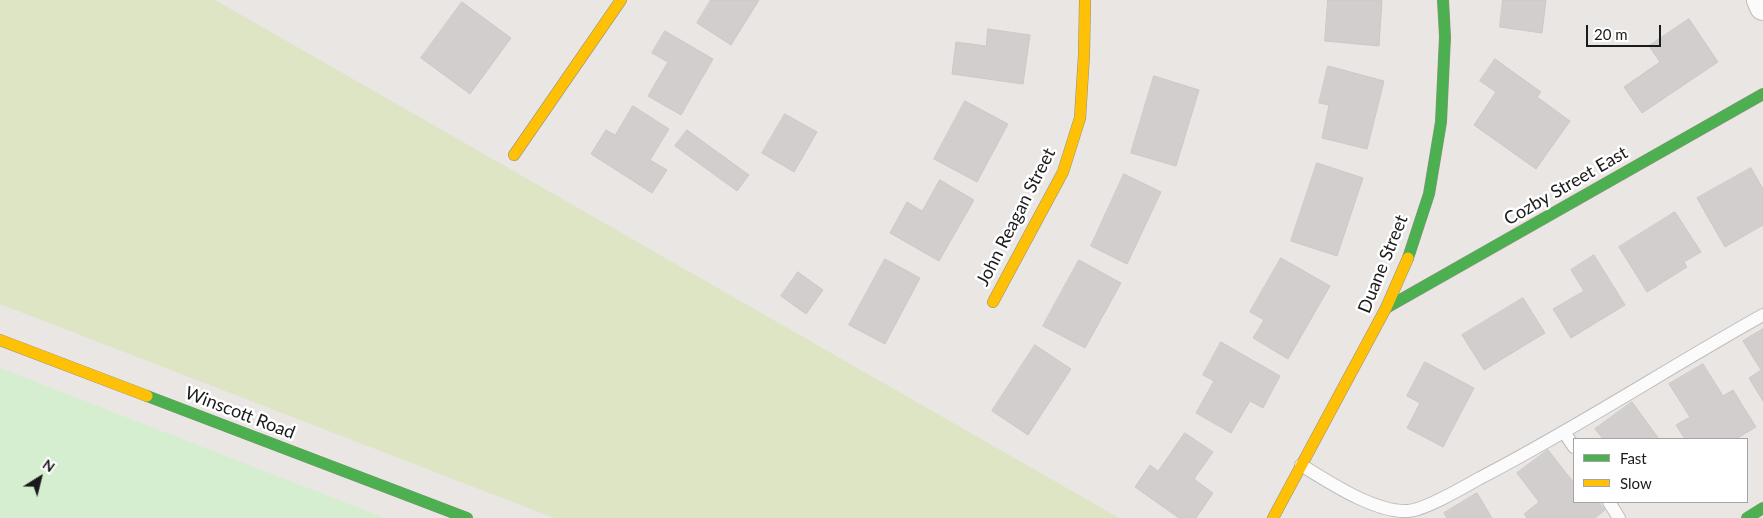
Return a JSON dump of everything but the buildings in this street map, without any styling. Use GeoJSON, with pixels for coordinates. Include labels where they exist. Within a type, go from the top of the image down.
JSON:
{"type":"FeatureCollection","features":[{"type":"Feature","properties":{"kind":"street"},"geometry":{"type":"LineString","coordinates":[[514,155],[621,0]]}},
{"type":"Feature","properties":{"kind":"street","name":"John Reagan Street"},"geometry":{"type":"LineString","coordinates":[[993,302],[1063,172],[1080,118],[1085,0]]}},
{"type":"Feature","properties":{"kind":"street","name":"Duane Street"},"geometry":{"type":"LineString","coordinates":[[1273,518],[1386,308],[1408,257],[1428,194],[1441,122],[1446,37],[1443,0]]}},
{"type":"Feature","properties":{"kind":"street"},"geometry":{"type":"LineString","coordinates":[[1760,0],[1763,7]]}},
{"type":"Feature","properties":{"kind":"street","name":"Cozby Street East"},"geometry":{"type":"LineString","coordinates":[[1386,308],[1763,94]]}},
{"type":"Feature","properties":{"kind":"street","name":"Winscott Road"},"geometry":{"type":"LineString","coordinates":[[0,340],[467,518]]}},
{"type":"Feature","properties":{"kind":"street"},"geometry":{"type":"LineString","coordinates":[[1747,518],[1763,508]]}},
{"type":"Feature","properties":{"kind":"lane"},"geometry":{"type":"LineString","coordinates":[[1301,465],[1378,506],[1395,511],[1411,511],[1438,500],[1564,432],[1694,353],[1763,316]]}},
{"type":"Feature","properties":{"kind":"lane"},"geometry":{"type":"LineString","coordinates":[[1564,432],[1573,446]]}},
{"type":"Feature","properties":{"kind":"lane"},"geometry":{"type":"LineString","coordinates":[[1611,503],[1619,518]]}},
{"type":"Feature","properties":{"kind":"green space"},"geometry":{"type":"Polygon","coordinates":[[[0,0],[215,0],[1119,518],[554,518],[0,304],[0,0]]]}},
{"type":"Feature","properties":{"kind":"green space"},"geometry":{"type":"Polygon","coordinates":[[[0,368],[385,518],[0,518],[0,368]]]}},
{"type":"Feature","properties":{"kind":"traffic: fast"},"geometry":{"type":"LineString","coordinates":[[1408,258],[1429,194],[1441,122],[1445,37],[1443,0]]}},
{"type":"Feature","properties":{"kind":"traffic: fast"},"geometry":{"type":"LineString","coordinates":[[1386,308],[1763,94]]}},
{"type":"Feature","properties":{"kind":"traffic: fast"},"geometry":{"type":"LineString","coordinates":[[147,396],[467,518]]}},
{"type":"Feature","properties":{"kind":"traffic: fast"},"geometry":{"type":"LineString","coordinates":[[1747,518],[1763,508]]}},
{"type":"Feature","properties":{"kind":"traffic: slow"},"geometry":{"type":"LineString","coordinates":[[514,155],[621,0]]}},
{"type":"Feature","properties":{"kind":"traffic: slow"},"geometry":{"type":"LineString","coordinates":[[993,302],[1063,172],[1080,118],[1085,0]]}},
{"type":"Feature","properties":{"kind":"traffic: slow"},"geometry":{"type":"LineString","coordinates":[[1273,518],[1386,308],[1408,258]]}},
{"type":"Feature","properties":{"kind":"traffic: slow"},"geometry":{"type":"LineString","coordinates":[[0,340],[147,396]]}}]}
